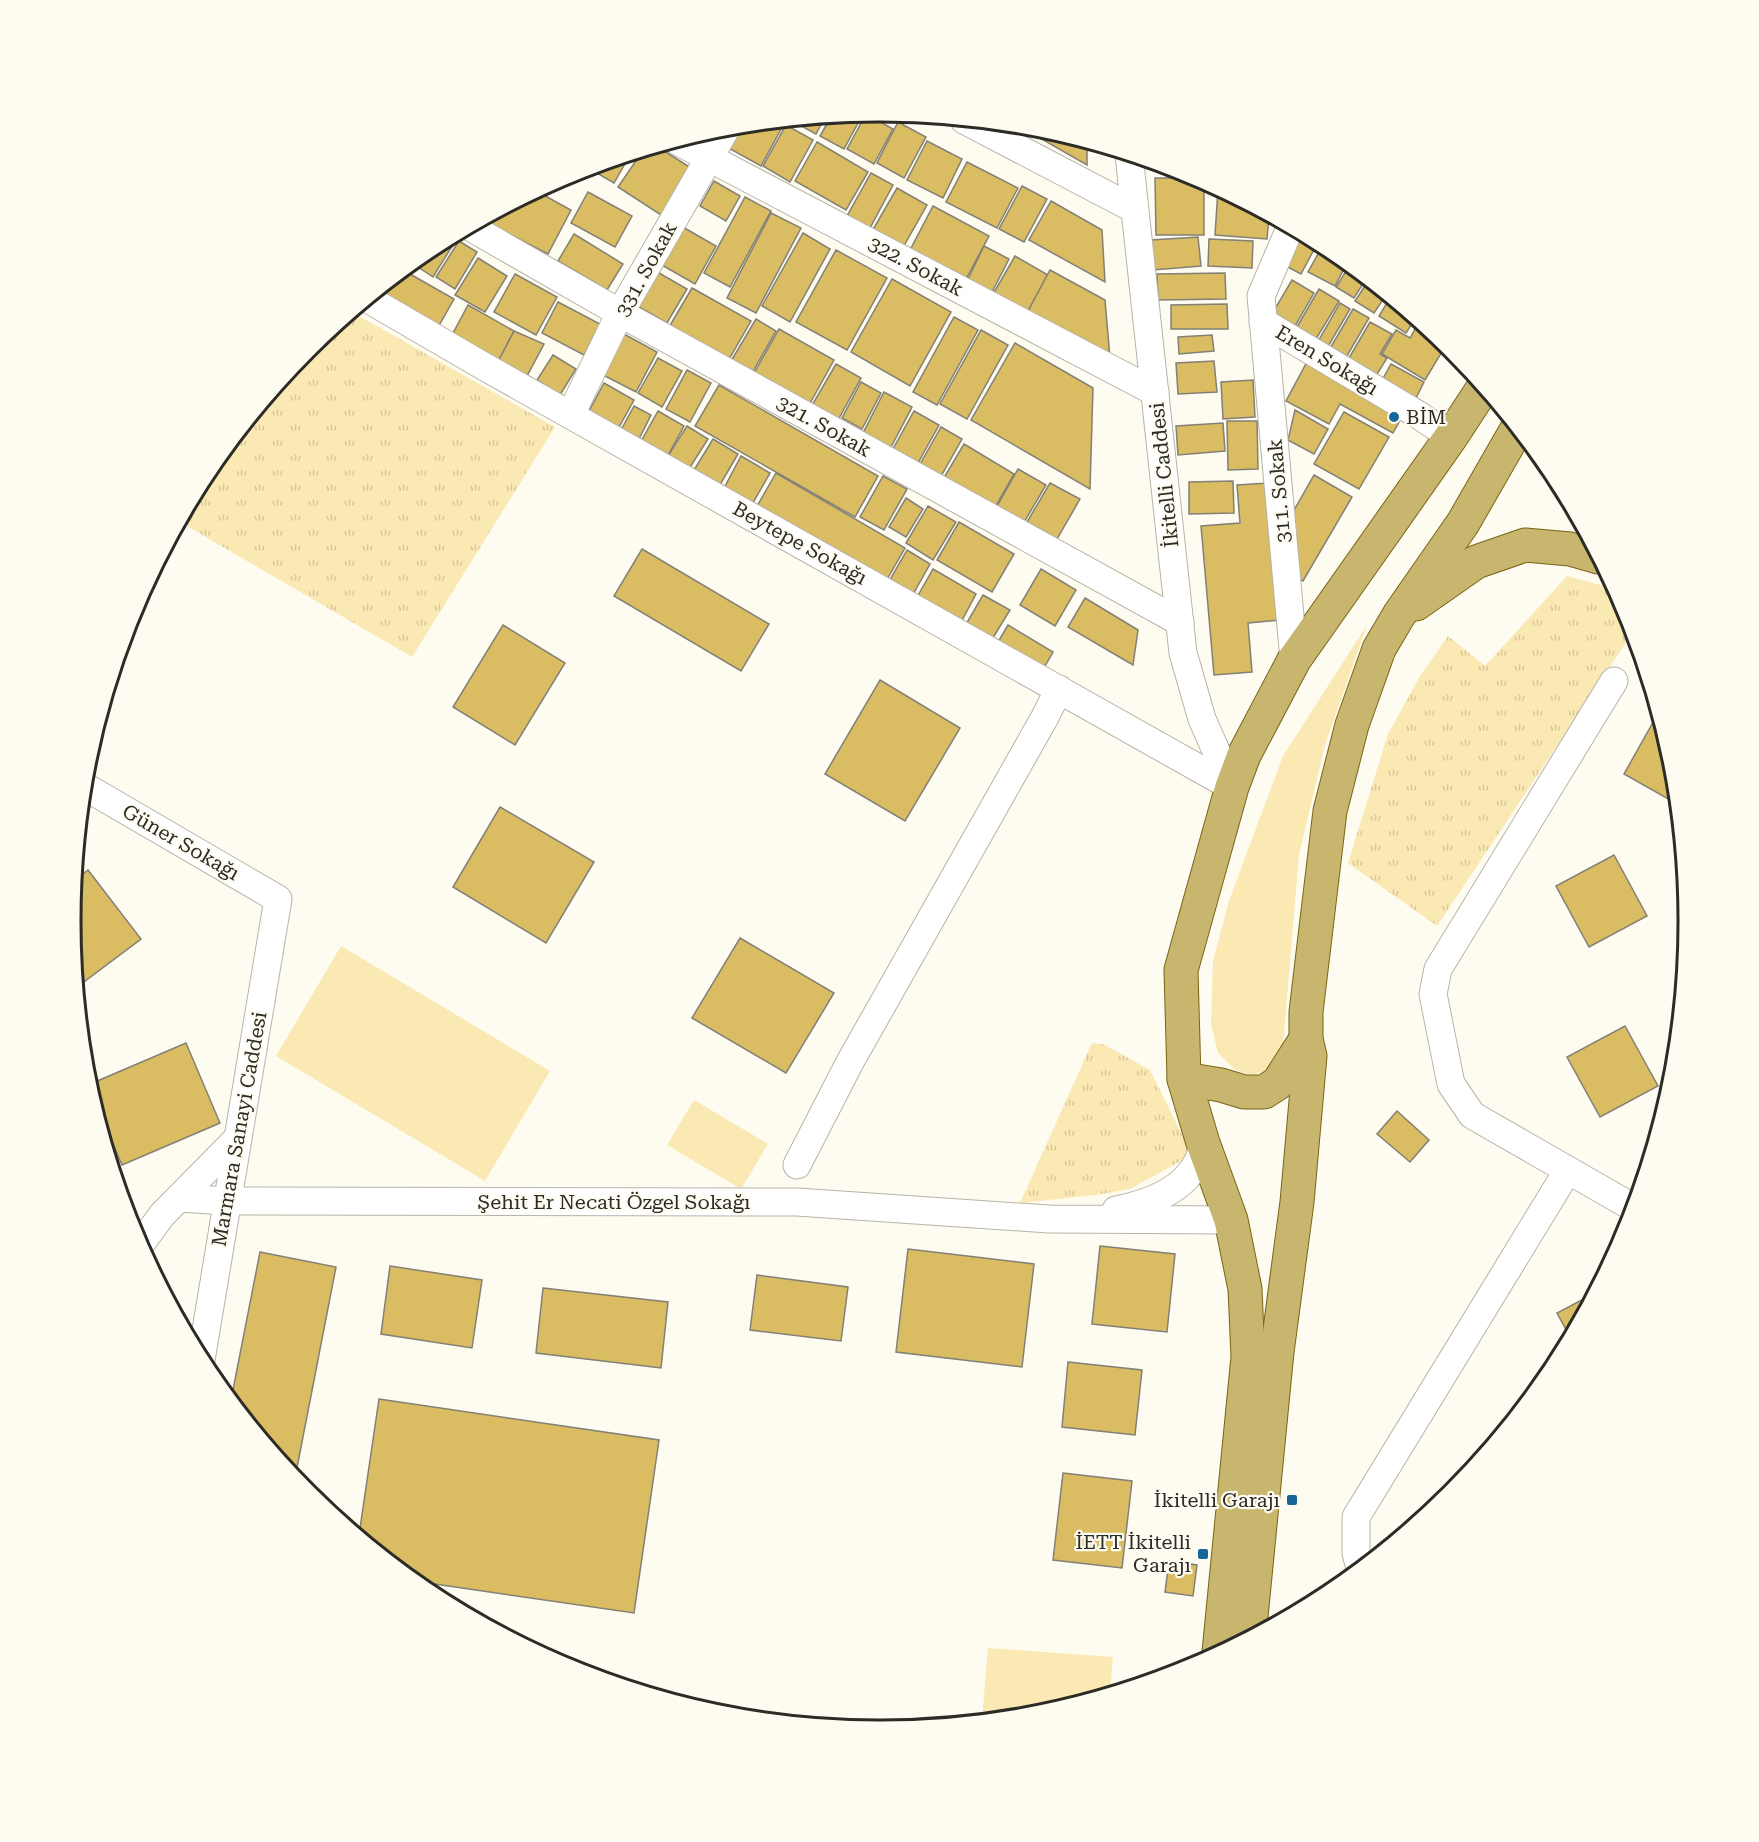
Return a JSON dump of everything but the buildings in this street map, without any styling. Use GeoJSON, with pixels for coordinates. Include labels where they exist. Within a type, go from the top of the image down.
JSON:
{"type":"FeatureCollection","features":[{"type":"Feature","properties":{"kind":"main road"},"geometry":{"type":"LineString","coordinates":[[1220,1643],[1248,1357],[1245,1289],[1231,1220],[1203,1143],[1184,1080],[1181,969],[1232,787],[1244,755],[1294,660],[1479,394]]}},
{"type":"Feature","properties":{"kind":"main road"},"geometry":{"type":"LineString","coordinates":[[1250,1628],[1277,1352],[1297,1202],[1310,1056],[1306,1039],[1306,1012],[1330,811],[1352,724],[1379,649],[1399,615],[1463,523],[1513,435]]}},
{"type":"Feature","properties":{"kind":"main road"},"geometry":{"type":"LineString","coordinates":[[1399,615],[1476,562],[1525,545],[1570,549],[1589,554]]}},
{"type":"Feature","properties":{"kind":"main road"},"geometry":{"type":"LineString","coordinates":[[1184,1080],[1221,1085],[1244,1092],[1264,1092],[1278,1083],[1306,1039]]}},
{"type":"Feature","properties":{"kind":"street"},"geometry":{"type":"LineString","coordinates":[[981,129],[1134,209]]}},
{"type":"Feature","properties":{"kind":"street","name":"331. Sokak"},"geometry":{"type":"LineString","coordinates":[[571,414],[620,313],[720,139]]}},
{"type":"Feature","properties":{"kind":"street","name":"322. Sokak"},"geometry":{"type":"LineString","coordinates":[[688,147],[1155,392]]}},
{"type":"Feature","properties":{"kind":"street","name":"İkitelli Caddesi"},"geometry":{"type":"LineString","coordinates":[[1130,163],[1183,654],[1202,719],[1232,787]]}},
{"type":"Feature","properties":{"kind":"street","name":"321. Sokak"},"geometry":{"type":"LineString","coordinates":[[477,231],[620,313],[1180,622]]}},
{"type":"Feature","properties":{"kind":"street","name":"311. Sokak"},"geometry":{"type":"LineString","coordinates":[[1287,234],[1261,296],[1294,660]]}},
{"type":"Feature","properties":{"kind":"street","name":"Beytepe Sokağı"},"geometry":{"type":"LineString","coordinates":[[375,303],[1232,787]]}},
{"type":"Feature","properties":{"kind":"street","name":"Eren Sokağı"},"geometry":{"type":"LineString","coordinates":[[1263,322],[1451,437]]}},
{"type":"Feature","properties":{"kind":"street"},"geometry":{"type":"LineString","coordinates":[[1614,681],[1438,969],[1433,994],[1451,1084],[1472,1114],[1626,1203]]}},
{"type":"Feature","properties":{"kind":"street"},"geometry":{"type":"LineString","coordinates":[[796,1165],[850,1062],[1034,738],[1059,689]]}},
{"type":"Feature","properties":{"kind":"street","name":"Güner Sokağı"},"geometry":{"type":"LineString","coordinates":[[92,791],[278,899]]}},
{"type":"Feature","properties":{"kind":"street","name":"Marmara Sanayi Caddesi"},"geometry":{"type":"LineString","coordinates":[[203,1345],[278,899]]}},
{"type":"Feature","properties":{"kind":"street"},"geometry":{"type":"LineString","coordinates":[[146,1236],[162,1215],[237,1139]]}},
{"type":"Feature","properties":{"kind":"street"},"geometry":{"type":"LineString","coordinates":[[1049,1219],[1118,1210],[1144,1203],[1168,1192],[1187,1178],[1199,1160],[1203,1143]]}},
{"type":"Feature","properties":{"kind":"street"},"geometry":{"type":"LineString","coordinates":[[1358,1560],[1356,1517],[1568,1170]]}},
{"type":"Feature","properties":{"kind":"street","name":"Şehit Er Necati Özgel Sokağı"},"geometry":{"type":"LineString","coordinates":[[179,1198],[227,1201],[797,1202],[1049,1219]]}},
{"type":"Feature","properties":{"kind":"street"},"geometry":{"type":"LineString","coordinates":[[1049,1219],[1231,1220]]}},
{"type":"Feature","properties":{"kind":"green space"},"geometry":{"type":"Polygon","coordinates":[[[359,316],[555,427],[412,657],[186,526],[216,477],[279,395],[315,356],[359,316]]]}},
{"type":"Feature","properties":{"kind":"green space"},"geometry":{"type":"Polygon","coordinates":[[[1567,576],[1604,586],[1627,641],[1437,926],[1348,863],[1388,734],[1420,676],[1448,636],[1485,666],[1567,576]]]}},
{"type":"Feature","properties":{"kind":"green space"},"geometry":{"type":"Polygon","coordinates":[[[1367,625],[1325,745],[1299,855],[1283,1047],[1266,1071],[1250,1075],[1234,1069],[1218,1053],[1211,1024],[1213,961],[1229,901],[1283,756],[1367,625]]]}},
{"type":"Feature","properties":{"kind":"green space"},"geometry":{"type":"Polygon","coordinates":[[[341,946],[550,1071],[485,1181],[276,1056],[341,946]]]}},
{"type":"Feature","properties":{"kind":"green space"},"geometry":{"type":"Polygon","coordinates":[[[1092,1043],[1103,1044],[1150,1070],[1192,1155],[1130,1189],[1020,1203],[1092,1043]]]}},
{"type":"Feature","properties":{"kind":"green space"},"geometry":{"type":"Polygon","coordinates":[[[694,1100],[768,1144],[741,1189],[667,1145],[694,1100]]]}},
{"type":"Feature","properties":{"kind":"green space"},"geometry":{"type":"Polygon","coordinates":[[[988,1648],[1113,1657],[1111,1685],[1035,1704],[983,1713],[988,1648]]]}},
{"type":"Feature","properties":{"kind":"place","name":"BİM"},"geometry":{"type":"Point","coordinates":[1394,417]}},
{"type":"Feature","properties":{"kind":"place","name":"İkitelli Garajı"},"geometry":{"type":"Point","coordinates":[1292,1500]}},
{"type":"Feature","properties":{"kind":"place","name":"İETT İkitelli Garajı"},"geometry":{"type":"Point","coordinates":[1203,1554]}}]}
